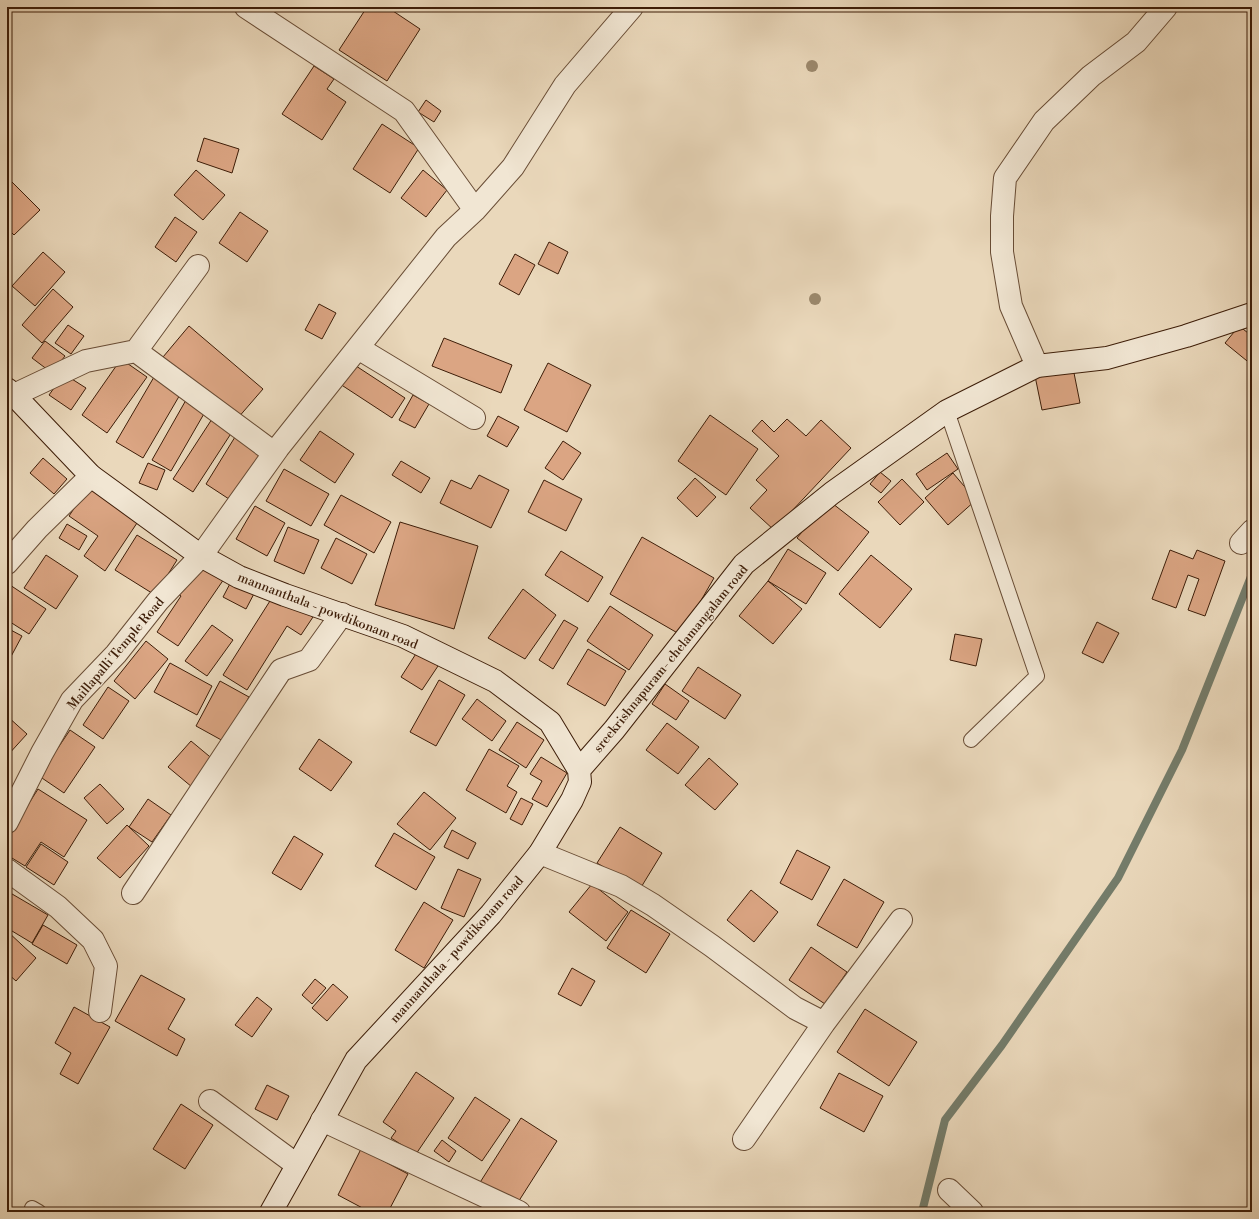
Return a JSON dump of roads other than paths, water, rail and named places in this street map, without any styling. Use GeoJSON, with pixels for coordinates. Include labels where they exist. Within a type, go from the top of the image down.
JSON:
{"type":"FeatureCollection","features":[{"type":"Feature","properties":{"kind":"street"},"geometry":{"type":"LineString","coordinates":[[246,7],[404,111],[474,210]]}},
{"type":"Feature","properties":{"kind":"street","name":"Maillapalli Temple Road"},"geometry":{"type":"LineString","coordinates":[[7,822],[42,753],[72,700],[116,654],[158,601],[200,556],[274,453],[446,237],[474,210],[513,167],[565,85],[632,7]]}},
{"type":"Feature","properties":{"kind":"street"},"geometry":{"type":"LineString","coordinates":[[1037,366],[1009,298],[1002,252],[1002,216],[1005,178],[1044,121],[1091,76],[1136,42],[1166,7]]}},
{"type":"Feature","properties":{"kind":"street"},"geometry":{"type":"LineString","coordinates":[[11,392],[86,361],[136,351],[198,266]]}},
{"type":"Feature","properties":{"kind":"street","name":"sreekrishnapuram- chelamangalam road"},"geometry":{"type":"LineString","coordinates":[[579,770],[614,730],[744,564],[832,493],[947,411],[1037,366],[1107,358],[1186,336],[1252,314]]}},
{"type":"Feature","properties":{"kind":"street"},"geometry":{"type":"LineString","coordinates":[[358,348],[474,418]]}},
{"type":"Feature","properties":{"kind":"street"},"geometry":{"type":"LineString","coordinates":[[136,351],[274,453]]}},
{"type":"Feature","properties":{"kind":"street","name":"mannanthala - powdikonam road"},"geometry":{"type":"LineString","coordinates":[[11,392],[91,476],[200,556],[239,577],[259,585],[403,636],[495,681],[550,722],[579,770],[580,782],[572,800],[540,853],[491,914],[356,1060],[271,1212]]}},
{"type":"Feature","properties":{"kind":"street"},"geometry":{"type":"LineString","coordinates":[[7,563],[37,528],[91,476]]}},
{"type":"Feature","properties":{"kind":"street"},"geometry":{"type":"LineString","coordinates":[[133,893],[280,670],[309,660],[342,614]]}},
{"type":"Feature","properties":{"kind":"street"},"geometry":{"type":"LineString","coordinates":[[540,853],[622,886],[653,905],[712,946],[795,1008],[824,1023]]}},
{"type":"Feature","properties":{"kind":"street"},"geometry":{"type":"LineString","coordinates":[[7,870],[58,907],[93,940],[106,966],[100,1011]]}},
{"type":"Feature","properties":{"kind":"street"},"geometry":{"type":"LineString","coordinates":[[744,1139],[824,1023],[901,920]]}},
{"type":"Feature","properties":{"kind":"street"},"geometry":{"type":"LineString","coordinates":[[210,1101],[297,1165]]}},
{"type":"Feature","properties":{"kind":"street"},"geometry":{"type":"LineString","coordinates":[[322,1120],[519,1212]]}},
{"type":"Feature","properties":{"kind":"street"},"geometry":{"type":"LineString","coordinates":[[949,1190],[972,1212]]}},
{"type":"Feature","properties":{"kind":"lane"},"geometry":{"type":"LineString","coordinates":[[947,411],[1037,676],[970,740]]}},
{"type":"Feature","properties":{"kind":"waterway"},"geometry":{"type":"LineString","coordinates":[[922,1212],[945,1120],[1002,1045],[1118,878],[1182,750],[1252,574]]}}]}
